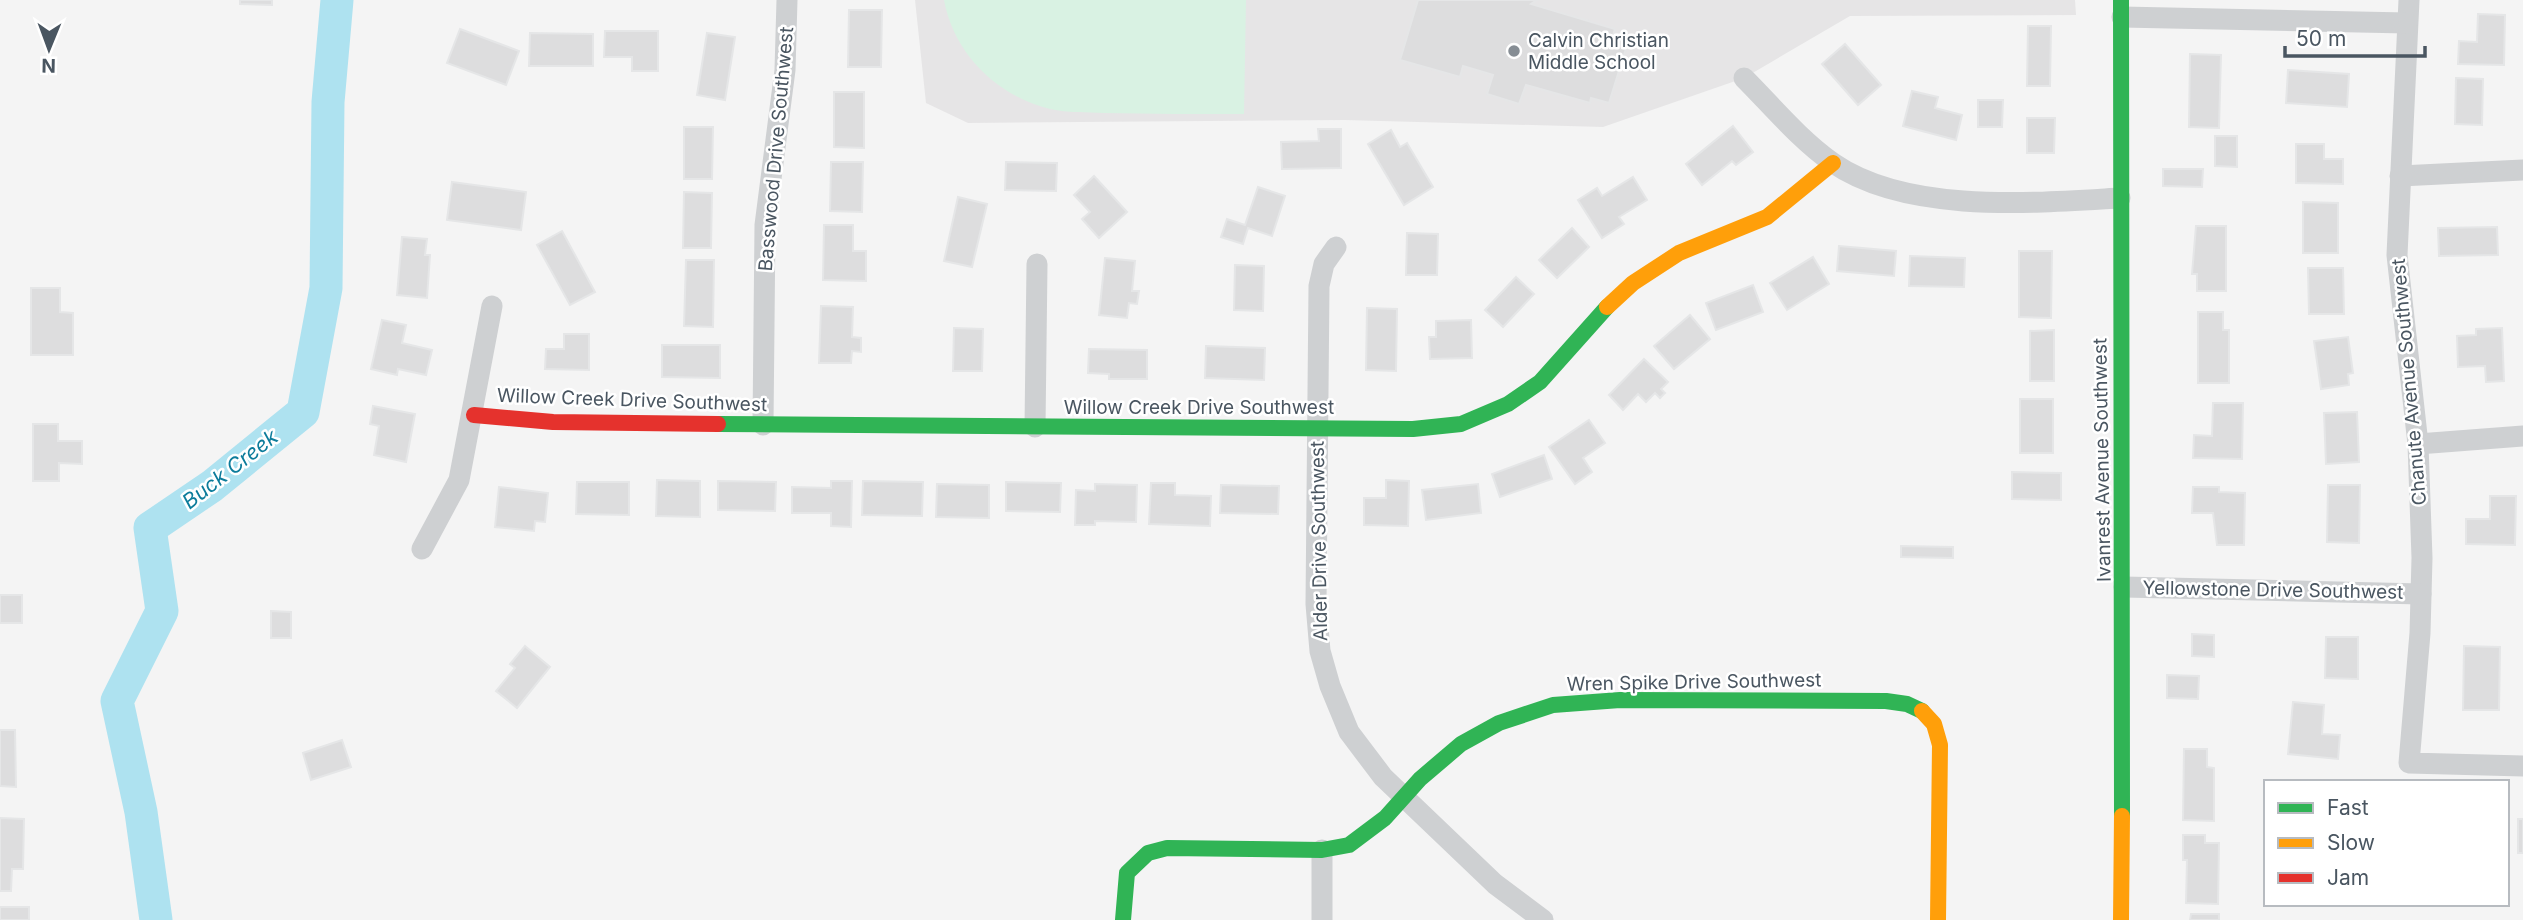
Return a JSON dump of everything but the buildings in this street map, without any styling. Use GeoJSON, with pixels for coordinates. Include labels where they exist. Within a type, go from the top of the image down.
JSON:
{"type":"FeatureCollection","features":[{"type":"Feature","properties":{"kind":"street","name":"Basswood Drive Southwest"},"geometry":{"type":"LineString","coordinates":[[763,425],[764,248],[785,70],[787,0]]}},
{"type":"Feature","properties":{"kind":"street","name":"Chanute Avenue Southwest"},"geometry":{"type":"LineString","coordinates":[[2409,0],[2398,276],[2418,444],[2421,594],[2409,763],[2523,766]]}},
{"type":"Feature","properties":{"kind":"street"},"geometry":{"type":"LineString","coordinates":[[2121,9],[2407,23]]}},
{"type":"Feature","properties":{"kind":"street","name":"Ivanrest Avenue Southwest"},"geometry":{"type":"LineString","coordinates":[[2121,9],[2124,587],[2121,920]]}},
{"type":"Feature","properties":{"kind":"street"},"geometry":{"type":"LineString","coordinates":[[1744,78],[1833,163],[1898,190],[1954,199],[2049,202],[2120,198]]}},
{"type":"Feature","properties":{"kind":"street","name":"Willow Creek Drive Southwest"},"geometry":{"type":"LineString","coordinates":[[474,415],[553,422],[763,425],[1317,429],[1443,427],[1475,419],[1508,404],[1553,370],[1602,310],[1633,283],[1678,253],[1767,217],[1833,163]]}},
{"type":"Feature","properties":{"kind":"street"},"geometry":{"type":"LineString","coordinates":[[2400,176],[2523,170]]}},
{"type":"Feature","properties":{"kind":"street","name":"Alder Drive Southwest"},"geometry":{"type":"LineString","coordinates":[[1336,247],[1324,264],[1319,286],[1316,604],[1324,669],[1349,732],[1370,762],[1403,798],[1513,900],[1543,920]]}},
{"type":"Feature","properties":{"kind":"street"},"geometry":{"type":"LineString","coordinates":[[1035,427],[1037,264]]}},
{"type":"Feature","properties":{"kind":"street"},"geometry":{"type":"LineString","coordinates":[[422,549],[459,480],[474,415],[492,306]]}},
{"type":"Feature","properties":{"kind":"street"},"geometry":{"type":"LineString","coordinates":[[2418,444],[2523,436]]}},
{"type":"Feature","properties":{"kind":"street","name":"Yellowstone Drive Southwest"},"geometry":{"type":"LineString","coordinates":[[2124,587],[2421,594]]}},
{"type":"Feature","properties":{"kind":"street","name":"Wren Spike Drive Southwest"},"geometry":{"type":"LineString","coordinates":[[1124,920],[1125,880],[1130,867],[1139,859],[1167,848],[1322,850],[1349,845],[1366,835],[1431,768],[1471,737],[1517,716],[1553,705],[1620,700],[1886,702],[1909,704],[1929,715],[1937,729],[1940,745],[1938,920]]}},
{"type":"Feature","properties":{"kind":"street"},"geometry":{"type":"LineString","coordinates":[[1322,850],[1322,920]]}},
{"type":"Feature","properties":{"kind":"shaded area"},"geometry":{"type":"Polygon","coordinates":[[[915,0],[2075,0],[2076,15],[1850,16],[1744,78],[1603,127],[1345,120],[968,123],[926,103],[915,0]]]}},
{"type":"Feature","properties":{"kind":"green space"},"geometry":{"type":"Polygon","coordinates":[[[944,0],[1246,0],[1244,114],[1077,112],[1050,109],[1031,103],[996,83],[968,55],[949,20],[944,0]]]}},
{"type":"Feature","properties":{"kind":"waterway","name":"Buck Creek"},"geometry":{"type":"LineString","coordinates":[[156,920],[141,812],[117,701],[162,611],[150,528],[212,486],[303,412],[326,288],[328,102],[337,0]]}},
{"type":"Feature","properties":{"kind":"traffic: fast"},"geometry":{"type":"LineString","coordinates":[[2121,0],[2122,816]]}},
{"type":"Feature","properties":{"kind":"traffic: fast"},"geometry":{"type":"LineString","coordinates":[[718,424],[1413,429],[1461,424],[1508,404],[1540,382],[1607,307]]}},
{"type":"Feature","properties":{"kind":"traffic: fast"},"geometry":{"type":"LineString","coordinates":[[1123,920],[1127,873],[1148,853],[1167,848],[1322,850],[1349,845],[1385,818],[1420,779],[1461,744],[1499,723],[1553,705],[1620,700],[1886,701],[1907,704],[1922,711]]}},
{"type":"Feature","properties":{"kind":"traffic: slow"},"geometry":{"type":"LineString","coordinates":[[1607,307],[1633,283],[1679,253],[1767,217],[1833,163]]}},
{"type":"Feature","properties":{"kind":"traffic: slow"},"geometry":{"type":"LineString","coordinates":[[1922,711],[1934,724],[1940,745],[1938,920]]}},
{"type":"Feature","properties":{"kind":"traffic: slow"},"geometry":{"type":"LineString","coordinates":[[2121,920],[2122,816]]}},
{"type":"Feature","properties":{"kind":"traffic: jam"},"geometry":{"type":"LineString","coordinates":[[474,415],[553,422],[718,424]]}},
{"type":"Feature","properties":{"kind":"place","name":"Calvin Christian Middle School"},"geometry":{"type":"Point","coordinates":[1514,51]}}]}
